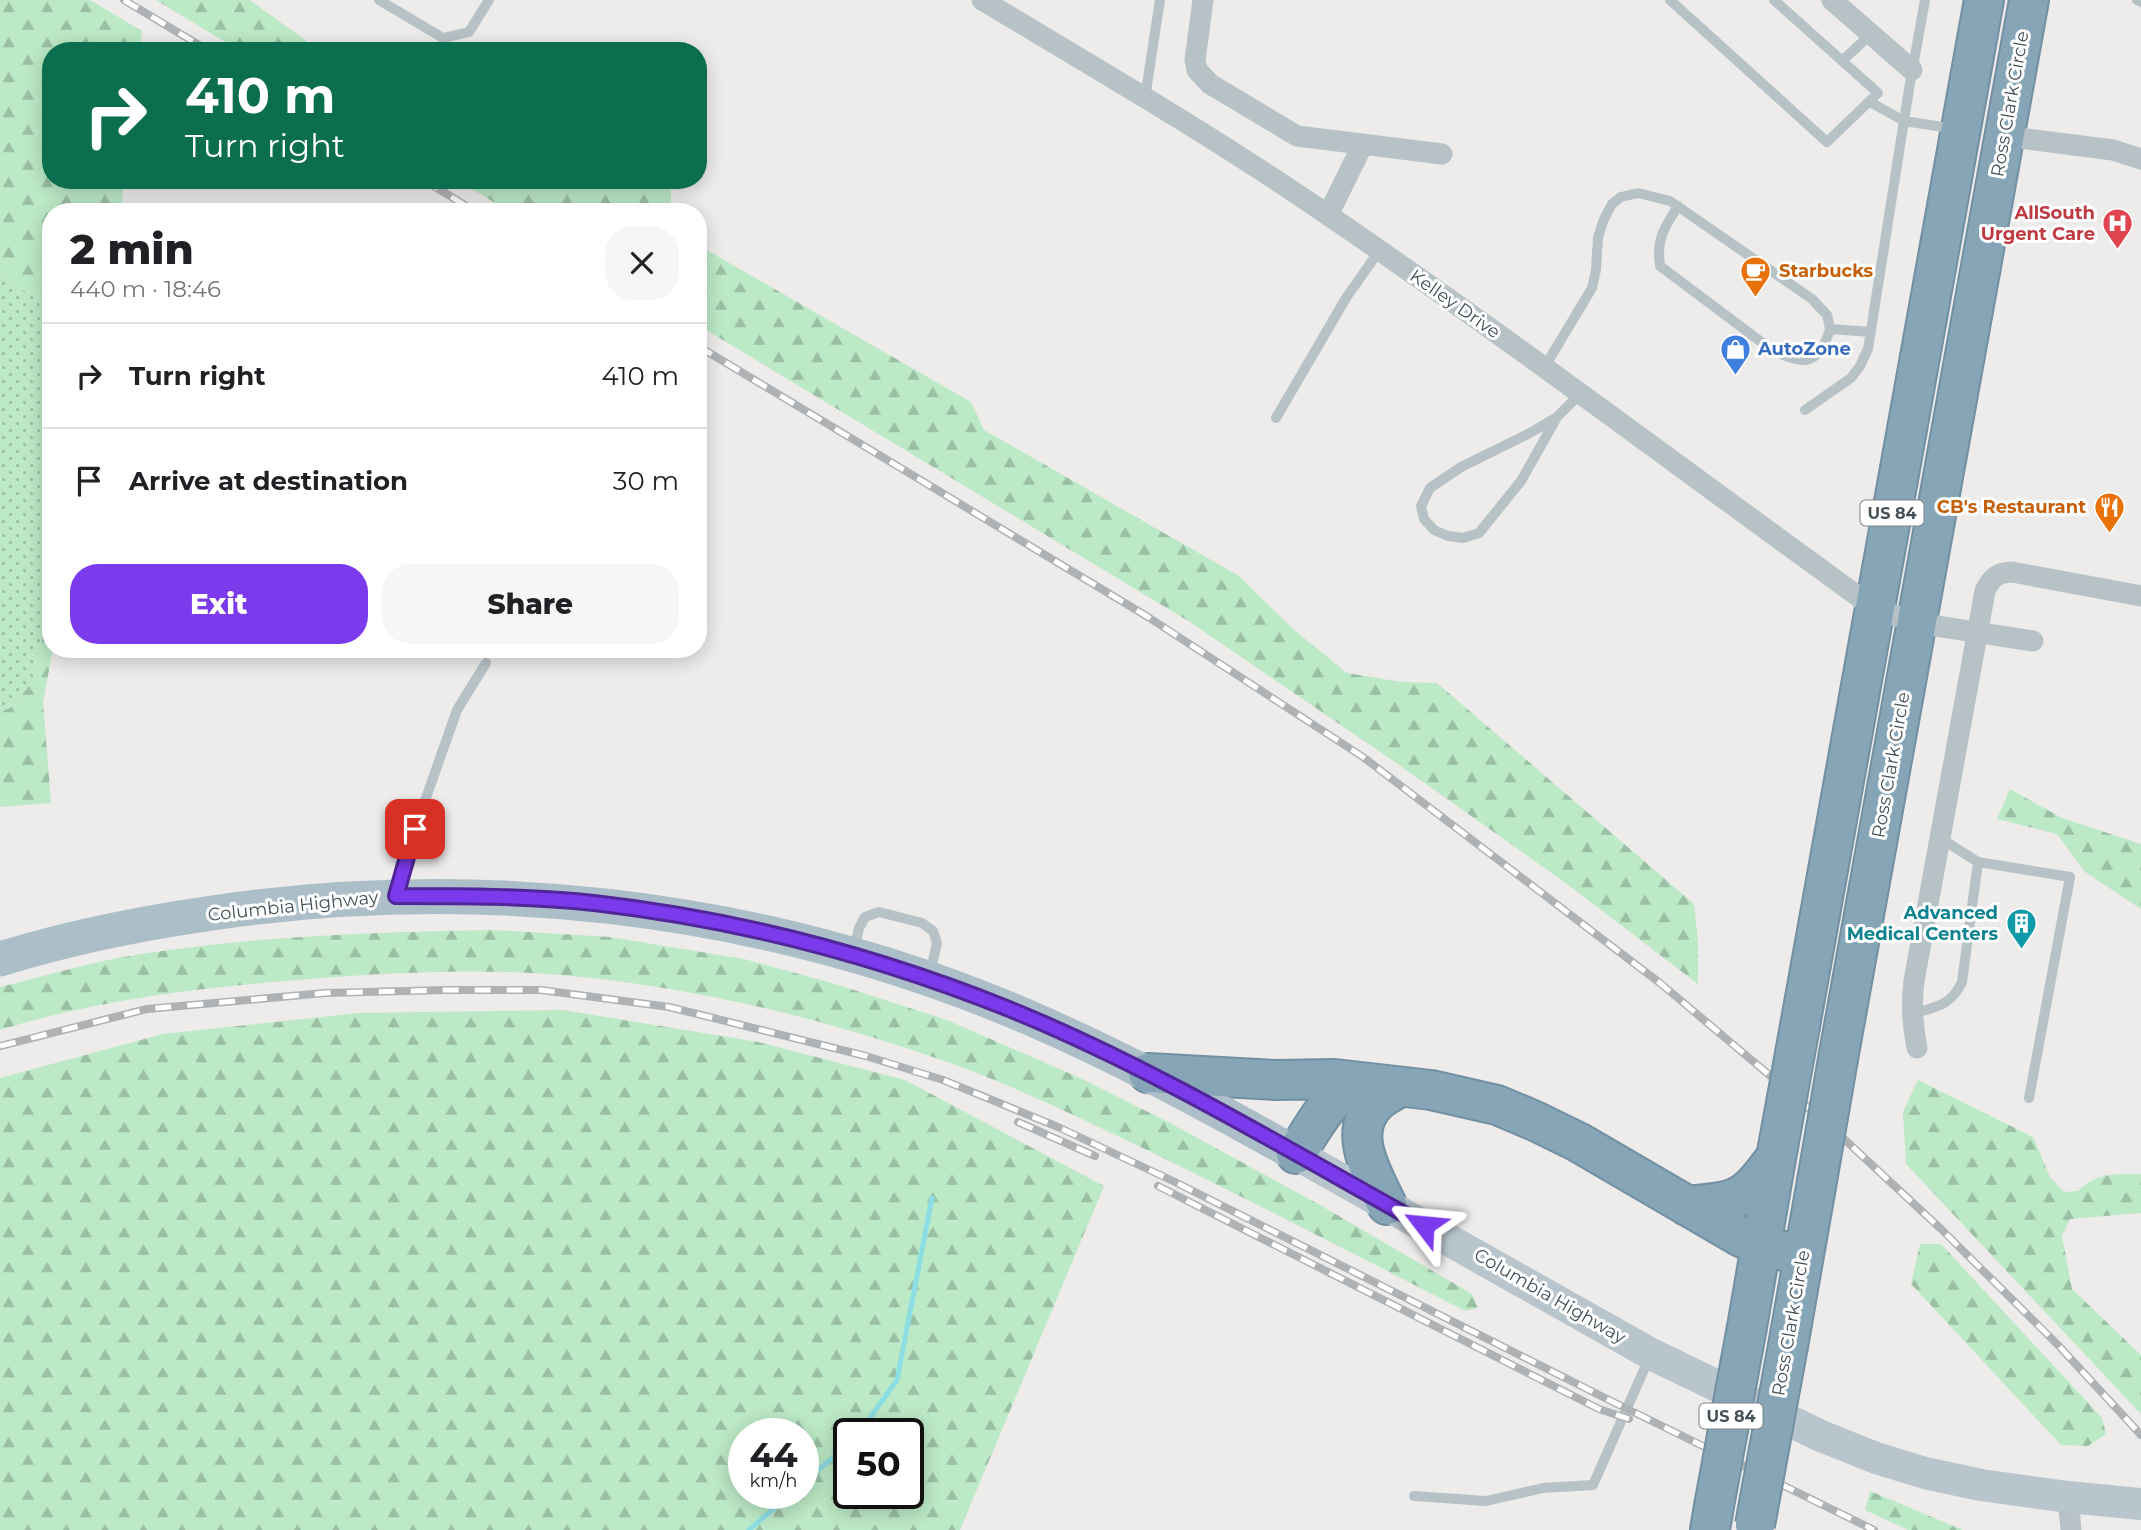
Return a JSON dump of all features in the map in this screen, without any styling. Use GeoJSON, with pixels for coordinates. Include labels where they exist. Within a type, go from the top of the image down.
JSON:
{"type":"FeatureCollection","features":[{"type":"Feature","properties":{"kind":"highway","name":"US 84"},"geometry":{"type":"LineString","coordinates":[[1712,1518],[1984,0]]}},
{"type":"Feature","properties":{"kind":"highway","name":"Ross Clark Circle"},"geometry":{"type":"LineString","coordinates":[[1755,1527],[2029,0]]}},
{"type":"Feature","properties":{"kind":"highway"},"geometry":{"type":"LineString","coordinates":[[1961,130],[2004,136]]}},
{"type":"Feature","properties":{"kind":"highway"},"geometry":{"type":"LineString","coordinates":[[1148,1073],[1276,1080],[1335,1079],[1463,1096],[1496,1105],[1578,1142],[1741,1237],[1761,1246],[1803,1255]]}},
{"type":"Feature","properties":{"kind":"highway"},"geometry":{"type":"LineString","coordinates":[[1296,1154],[1339,1094],[1354,1087],[1386,1086]]}},
{"type":"Feature","properties":{"kind":"highway"},"geometry":{"type":"LineString","coordinates":[[1386,1086],[1367,1116],[1362,1133],[1363,1149],[1387,1205]]}},
{"type":"Feature","properties":{"kind":"highway"},"geometry":{"type":"LineString","coordinates":[[1687,1206],[1726,1202],[1745,1194],[1757,1183],[1777,1152]]}},
{"type":"Feature","properties":{"kind":"main road","name":"Columbia Highway"},"geometry":{"type":"LineString","coordinates":[[0,959],[41,946],[160,921],[246,907],[396,896],[533,898],[628,907],[705,920],[853,956],[929,980],[1009,1010],[1148,1073],[1651,1354],[1821,1436],[1876,1458],[1925,1473],[1981,1485],[2131,1503]]}},
{"type":"Feature","properties":{"kind":"street","name":"Kelley Drive"},"geometry":{"type":"LineString","coordinates":[[982,0],[1232,151],[1328,215],[1874,608],[1917,623],[2033,641]]}},
{"type":"Feature","properties":{"kind":"street"},"geometry":{"type":"LineString","coordinates":[[1203,0],[1195,60],[1197,70],[1210,84],[1297,136],[1442,154]]}},
{"type":"Feature","properties":{"kind":"street"},"geometry":{"type":"LineString","coordinates":[[1832,0],[1912,70]]}},
{"type":"Feature","properties":{"kind":"street"},"geometry":{"type":"LineString","coordinates":[[2004,136],[2113,150],[2141,159]]}},
{"type":"Feature","properties":{"kind":"street"},"geometry":{"type":"LineString","coordinates":[[1328,215],[1363,144]]}},
{"type":"Feature","properties":{"kind":"street"},"geometry":{"type":"LineString","coordinates":[[1917,1048],[1912,1025],[1914,981],[1977,632],[1989,582],[2004,572],[2042,576],[2141,596]]}},
{"type":"Feature","properties":{"kind":"street"},"geometry":{"type":"LineString","coordinates":[[2068,1497],[2071,1530]]}},
{"type":"Feature","properties":{"kind":"lane"},"geometry":{"type":"LineString","coordinates":[[379,0],[443,38],[469,32],[489,0]]}},
{"type":"Feature","properties":{"kind":"lane"},"geometry":{"type":"LineString","coordinates":[[1145,98],[1160,0]]}},
{"type":"Feature","properties":{"kind":"lane"},"geometry":{"type":"LineString","coordinates":[[1670,0],[1827,142],[1878,93],[1774,0]]}},
{"type":"Feature","properties":{"kind":"lane"},"geometry":{"type":"LineString","coordinates":[[1805,410],[1852,378],[1868,349],[1925,0]]}},
{"type":"Feature","properties":{"kind":"lane"},"geometry":{"type":"LineString","coordinates":[[1842,61],[1871,34]]}},
{"type":"Feature","properties":{"kind":"lane"},"geometry":{"type":"LineString","coordinates":[[1870,102],[1904,121],[1961,130]]}},
{"type":"Feature","properties":{"kind":"lane"},"geometry":{"type":"LineString","coordinates":[[1544,368],[1592,288],[1598,237],[1612,204],[1621,197],[1639,193],[1670,201],[1678,206],[1812,299],[1827,315],[1830,329],[1826,345],[1819,355],[1810,360],[1783,356],[1660,265],[1657,250],[1662,232],[1678,206]]}},
{"type":"Feature","properties":{"kind":"lane"},"geometry":{"type":"LineString","coordinates":[[1276,418],[1346,298],[1379,251]]}},
{"type":"Feature","properties":{"kind":"lane"},"geometry":{"type":"LineString","coordinates":[[1830,329],[1871,332]]}},
{"type":"Feature","properties":{"kind":"lane"},"geometry":{"type":"LineString","coordinates":[[1557,417],[1521,481],[1479,533],[1463,538],[1448,536],[1434,530],[1424,519],[1421,506],[1430,488],[1461,467],[1557,417],[1580,394]]}},
{"type":"Feature","properties":{"kind":"lane"},"geometry":{"type":"LineString","coordinates":[[396,896],[415,829],[457,710],[486,663]]}},
{"type":"Feature","properties":{"kind":"lane"},"geometry":{"type":"LineString","coordinates":[[1940,838],[1978,862],[2070,877],[2029,1098]]}},
{"type":"Feature","properties":{"kind":"lane"},"geometry":{"type":"LineString","coordinates":[[1912,1014],[1943,1005],[1956,995],[1962,982],[1978,862]]}},
{"type":"Feature","properties":{"kind":"lane"},"geometry":{"type":"LineString","coordinates":[[853,956],[859,928],[865,917],[879,912],[922,923],[933,931],[937,943],[929,980]]}},
{"type":"Feature","properties":{"kind":"lane"},"geometry":{"type":"LineString","coordinates":[[1414,1496],[1486,1501],[1543,1488],[1593,1485],[1651,1354]]}},
{"type":"Feature","properties":{"kind":"green space"},"geometry":{"type":"Polygon","coordinates":[[[0,0],[90,0],[142,31],[141,42],[42,42],[42,189],[123,189],[122,203],[42,203],[42,311],[37,298],[0,276],[0,0]]]}},
{"type":"Feature","properties":{"kind":"green space"},"geometry":{"type":"Polygon","coordinates":[[[156,0],[250,0],[308,42],[225,42],[156,0]]]}},
{"type":"Feature","properties":{"kind":"green space"},"geometry":{"type":"Polygon","coordinates":[[[472,189],[671,189],[671,203],[495,203],[472,189]]]}},
{"type":"Feature","properties":{"kind":"green space"},"geometry":{"type":"Polygon","coordinates":[[[707,250],[971,402],[984,430],[1239,576],[1293,629],[1347,673],[1401,682],[1437,683],[1694,904],[1698,941],[1698,984],[1563,881],[1190,622],[707,330],[707,250]]]}},
{"type":"Feature","properties":{"kind":"green space"},"geometry":{"type":"Polygon","coordinates":[[[0,276],[37,298],[42,311],[42,634],[32,683],[10,708],[0,712],[0,276]]]}},
{"type":"Feature","properties":{"kind":"green space"},"geometry":{"type":"Polygon","coordinates":[[[42,634],[42,658],[51,658],[43,702],[51,803],[0,807],[0,712],[10,708],[32,683],[42,634]]]}},
{"type":"Feature","properties":{"kind":"green space"},"geometry":{"type":"Polygon","coordinates":[[[2010,789],[2062,818],[2141,844],[2141,909],[2085,872],[2057,834],[1997,819],[2010,789]]]}},
{"type":"Feature","properties":{"kind":"green space"},"geometry":{"type":"Polygon","coordinates":[[[494,930],[610,937],[744,959],[832,983],[947,1020],[1080,1078],[1172,1124],[1320,1205],[1472,1294],[1478,1308],[1465,1311],[1155,1154],[1002,1083],[905,1048],[815,1021],[676,990],[582,977],[511,972],[368,975],[184,991],[110,1003],[0,1030],[0,987],[106,961],[185,948],[273,939],[494,930]]]}},
{"type":"Feature","properties":{"kind":"green space"},"geometry":{"type":"Polygon","coordinates":[[[563,1010],[758,1042],[905,1080],[1104,1186],[960,1530],[0,1530],[0,1078],[163,1034],[358,1013],[563,1010]]]}},
{"type":"Feature","properties":{"kind":"green space"},"geometry":{"type":"Polygon","coordinates":[[[1918,1080],[2033,1137],[2050,1177],[2064,1192],[2078,1191],[2092,1180],[2107,1175],[2141,1174],[2141,1213],[2070,1219],[2062,1236],[2072,1289],[2141,1355],[2141,1414],[1906,1164],[1903,1112],[1918,1080]]]}},
{"type":"Feature","properties":{"kind":"green space"},"geometry":{"type":"Polygon","coordinates":[[[1920,1244],[1941,1244],[2102,1418],[2106,1434],[2088,1446],[2061,1445],[1911,1284],[1920,1244]]]}},
{"type":"Feature","properties":{"kind":"green space"},"geometry":{"type":"Polygon","coordinates":[[[1870,1491],[1963,1530],[1908,1530],[1865,1510],[1870,1491]]]}},
{"type":"Feature","properties":{"kind":"waterway"},"geometry":{"type":"LineString","coordinates":[[870,1418],[897,1380],[932,1198]]}},
{"type":"Feature","properties":{"kind":"waterway"},"geometry":{"type":"LineString","coordinates":[[819,1469],[833,1458]]}},
{"type":"Feature","properties":{"kind":"waterway"},"geometry":{"type":"LineString","coordinates":[[749,1530],[773,1509]]}},
{"type":"Feature","properties":{"kind":"railway"},"geometry":{"type":"LineString","coordinates":[[124,0],[194,42]]}},
{"type":"Feature","properties":{"kind":"railway"},"geometry":{"type":"LineString","coordinates":[[439,189],[461,203]]}},
{"type":"Feature","properties":{"kind":"railway"},"geometry":{"type":"LineString","coordinates":[[707,351],[1148,617],[1363,757],[1660,983],[1830,1126],[1941,1229],[2058,1345],[2141,1435]]}},
{"type":"Feature","properties":{"kind":"railway"},"geometry":{"type":"LineString","coordinates":[[0,1046],[147,1009],[325,993],[541,990],[669,1007],[866,1056],[943,1080],[1058,1127],[1175,1182],[1874,1530]]}},
{"type":"Feature","properties":{"kind":"railway"},"geometry":{"type":"LineString","coordinates":[[1018,1122],[1095,1156]]}},
{"type":"Feature","properties":{"kind":"railway"},"geometry":{"type":"LineString","coordinates":[[1158,1186],[1599,1409],[1629,1419]]}},
{"type":"Feature","properties":{"kind":"place","name":"AllSouth Urgent Care"},"geometry":{"type":"Point","coordinates":[2118,250]}},
{"type":"Feature","properties":{"kind":"place","name":"Starbucks"},"geometry":{"type":"Point","coordinates":[1756,298]}},
{"type":"Feature","properties":{"kind":"place","name":"AutoZone"},"geometry":{"type":"Point","coordinates":[1735,376]}},
{"type":"Feature","properties":{"kind":"place","name":"CB's Restaurant"},"geometry":{"type":"Point","coordinates":[2109,534]}},
{"type":"Feature","properties":{"kind":"place","name":"Advanced Medical Centers"},"geometry":{"type":"Point","coordinates":[2021,950]}},
{"type":"Feature","properties":{"kind":"route"},"geometry":{"type":"LineString","coordinates":[[415,829],[396,896],[533,898],[640,909],[705,920],[799,942],[929,980],[1009,1010],[1148,1073],[1424,1225]]}}]}
